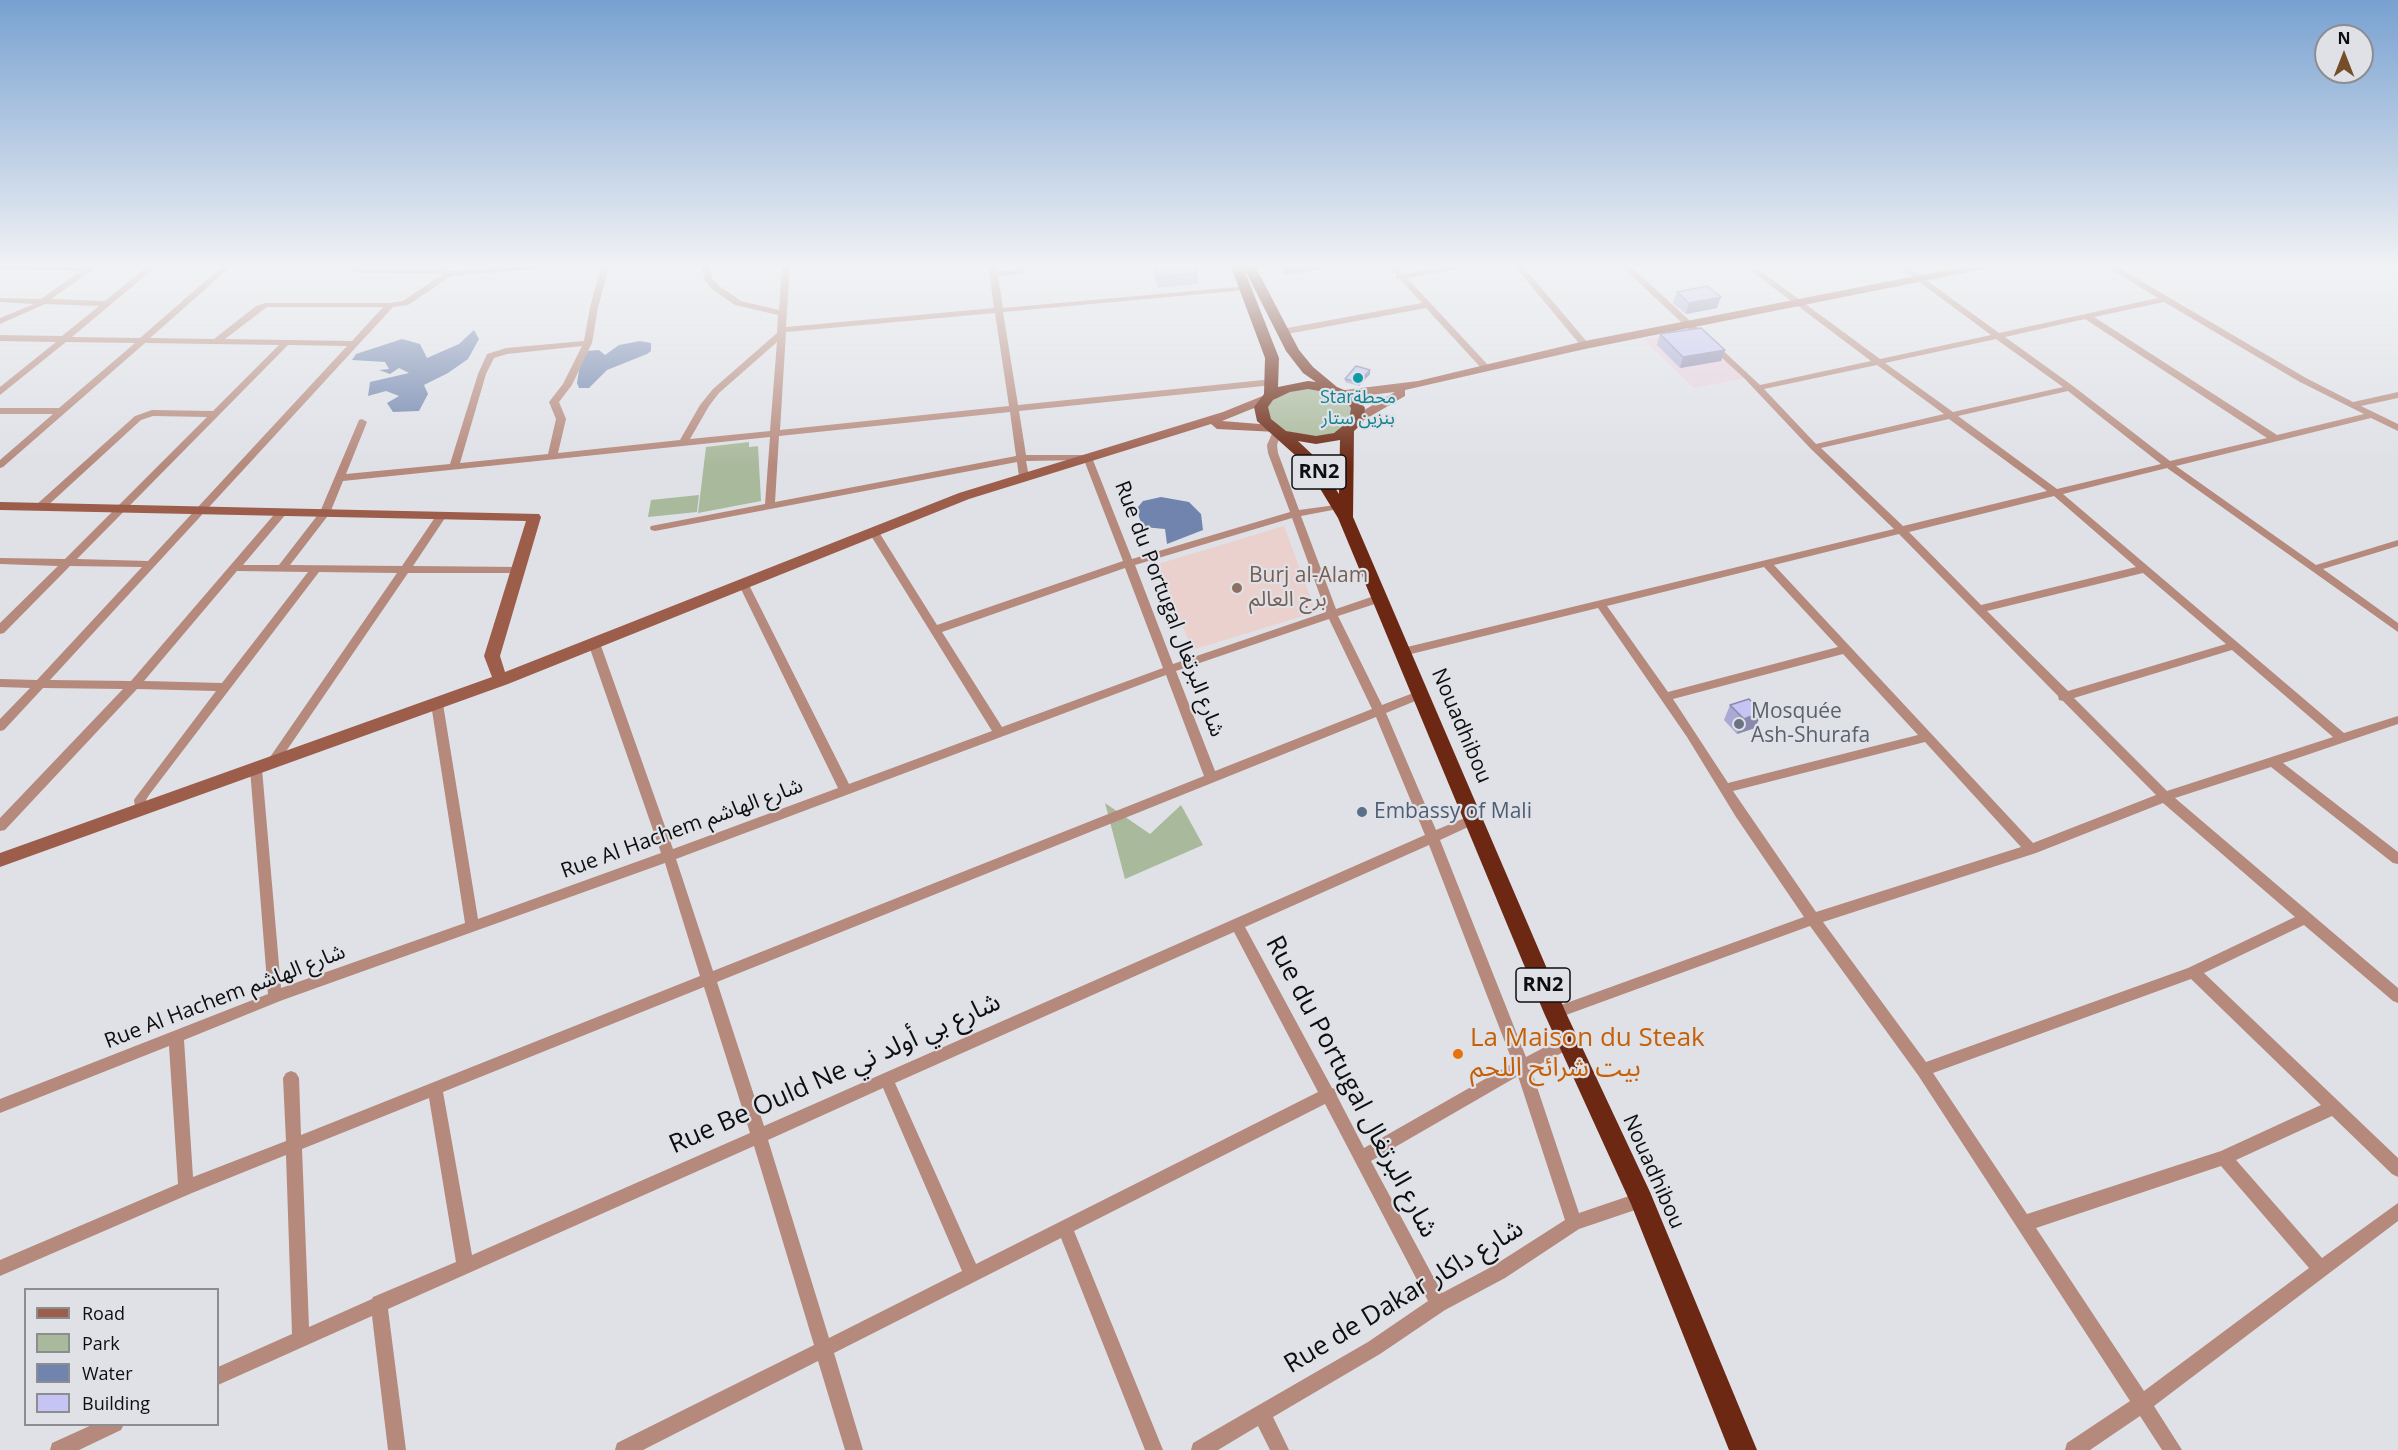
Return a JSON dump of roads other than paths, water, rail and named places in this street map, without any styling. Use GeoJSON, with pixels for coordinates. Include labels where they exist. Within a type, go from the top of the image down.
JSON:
{"type":"FeatureCollection","features":[{"type":"Feature","properties":{"kind":"highway"},"geometry":{"type":"LineString","coordinates":[[1262,332],[1272,358],[1270,392],[1261,407],[1262,416],[1277,431],[1316,440],[1347,432],[1359,419],[1358,408],[1301,363],[1282,332]]}},
{"type":"Feature","properties":{"kind":"highway"},"geometry":{"type":"LineString","coordinates":[[1270,392],[1301,386],[1340,392]]}},
{"type":"Feature","properties":{"kind":"highway","name":"Nouadhibou"},"geometry":{"type":"LineString","coordinates":[[1277,431],[1311,461],[1343,512],[1555,1013],[1641,1200],[1743,1450]]}},
{"type":"Feature","properties":{"kind":"highway","name":"Nouadhibou"},"geometry":{"type":"LineString","coordinates":[[1343,512],[1347,432]]}},
{"type":"Feature","properties":{"kind":"street"},"geometry":{"type":"LineString","coordinates":[[0,392],[73,332]]}},
{"type":"Feature","properties":{"kind":"street"},"geometry":{"type":"LineString","coordinates":[[0,465],[152,332]]}},
{"type":"Feature","properties":{"kind":"street"},"geometry":{"type":"LineString","coordinates":[[217,341],[229,332]]}},
{"type":"Feature","properties":{"kind":"street"},"geometry":{"type":"LineString","coordinates":[[0,727],[365,332]]}},
{"type":"Feature","properties":{"kind":"street"},"geometry":{"type":"LineString","coordinates":[[552,456],[561,419],[554,402],[567,385],[588,343],[590,332]]}},
{"type":"Feature","properties":{"kind":"street"},"geometry":{"type":"LineString","coordinates":[[770,506],[782,332]]}},
{"type":"Feature","properties":{"kind":"street"},"geometry":{"type":"LineString","coordinates":[[683,442],[705,405],[717,391],[785,332]]}},
{"type":"Feature","properties":{"kind":"street"},"geometry":{"type":"LineString","coordinates":[[1002,332],[1024,477]]}},
{"type":"Feature","properties":{"kind":"street"},"geometry":{"type":"LineString","coordinates":[[1451,332],[1486,368]]}},
{"type":"Feature","properties":{"kind":"street"},"geometry":{"type":"LineString","coordinates":[[1574,332],[1585,345]]}},
{"type":"Feature","properties":{"kind":"street"},"geometry":{"type":"LineString","coordinates":[[1340,392],[1418,385],[1650,332]]}},
{"type":"Feature","properties":{"kind":"street"},"geometry":{"type":"LineString","coordinates":[[1696,332],[1901,530],[2063,697],[2165,797],[2398,997]]}},
{"type":"Feature","properties":{"kind":"street"},"geometry":{"type":"LineString","coordinates":[[1838,332],[2056,493],[2342,738]]}},
{"type":"Feature","properties":{"kind":"street"},"geometry":{"type":"LineString","coordinates":[[1993,332],[2167,464],[2398,628]]}},
{"type":"Feature","properties":{"kind":"street"},"geometry":{"type":"LineString","coordinates":[[1757,388],[2013,332]]}},
{"type":"Feature","properties":{"kind":"street"},"geometry":{"type":"LineString","coordinates":[[2110,332],[2276,439]]}},
{"type":"Feature","properties":{"kind":"street"},"geometry":{"type":"LineString","coordinates":[[2221,332],[2283,369],[2398,428]]}},
{"type":"Feature","properties":{"kind":"street"},"geometry":{"type":"LineString","coordinates":[[0,338],[354,344]]}},
{"type":"Feature","properties":{"kind":"street"},"geometry":{"type":"LineString","coordinates":[[0,630],[5,621],[68,562],[286,343]]}},
{"type":"Feature","properties":{"kind":"street"},"geometry":{"type":"LineString","coordinates":[[454,465],[482,374],[490,356],[506,351],[588,343]]}},
{"type":"Feature","properties":{"kind":"street"},"geometry":{"type":"LineString","coordinates":[[1359,419],[1387,400],[1418,385]]}},
{"type":"Feature","properties":{"kind":"street"},"geometry":{"type":"LineString","coordinates":[[1814,447],[2070,388]]}},
{"type":"Feature","properties":{"kind":"street"},"geometry":{"type":"LineString","coordinates":[[339,478],[1014,408],[1270,392]]}},
{"type":"Feature","properties":{"kind":"street"},"geometry":{"type":"LineString","coordinates":[[0,860],[501,680],[964,496],[1228,415],[1270,392]]}},
{"type":"Feature","properties":{"kind":"street"},"geometry":{"type":"LineString","coordinates":[[2352,405],[2398,395]]}},
{"type":"Feature","properties":{"kind":"street"},"geometry":{"type":"LineString","coordinates":[[0,411],[62,411]]}},
{"type":"Feature","properties":{"kind":"street"},"geometry":{"type":"LineString","coordinates":[[40,507],[138,418],[152,413],[214,414]]}},
{"type":"Feature","properties":{"kind":"street"},"geometry":{"type":"LineString","coordinates":[[1403,652],[2372,415]]}},
{"type":"Feature","properties":{"kind":"street"},"geometry":{"type":"LineString","coordinates":[[281,568],[325,513],[362,422]]}},
{"type":"Feature","properties":{"kind":"street"},"geometry":{"type":"LineString","coordinates":[[1174,431],[1236,424],[1277,431],[1272,453],[1332,614],[1379,711],[1433,838],[1522,1066],[1574,1223]]}},
{"type":"Feature","properties":{"kind":"street"},"geometry":{"type":"LineString","coordinates":[[655,528],[1022,459],[1088,457]]}},
{"type":"Feature","properties":{"kind":"street","name":"Rue du Portugal شارع البرتغال"},"geometry":{"type":"LineString","coordinates":[[1088,457],[1211,777]]}},
{"type":"Feature","properties":{"kind":"street"},"geometry":{"type":"LineString","coordinates":[[0,506],[534,517],[492,656],[493,664],[501,680]]}},
{"type":"Feature","properties":{"kind":"street"},"geometry":{"type":"LineString","coordinates":[[0,826],[134,685],[282,512]]}},
{"type":"Feature","properties":{"kind":"street"},"geometry":{"type":"LineString","coordinates":[[935,630],[1130,563],[1295,514],[1343,512]]}},
{"type":"Feature","properties":{"kind":"street"},"geometry":{"type":"LineString","coordinates":[[272,763],[442,515]]}},
{"type":"Feature","properties":{"kind":"street"},"geometry":{"type":"LineString","coordinates":[[873,531],[999,733]]}},
{"type":"Feature","properties":{"kind":"street"},"geometry":{"type":"LineString","coordinates":[[2316,568],[2398,543]]}},
{"type":"Feature","properties":{"kind":"street"},"geometry":{"type":"LineString","coordinates":[[0,561],[149,564]]}},
{"type":"Feature","properties":{"kind":"street"},"geometry":{"type":"LineString","coordinates":[[1767,564],[2031,849]]}},
{"type":"Feature","properties":{"kind":"street"},"geometry":{"type":"LineString","coordinates":[[236,568],[518,570]]}},
{"type":"Feature","properties":{"kind":"street"},"geometry":{"type":"LineString","coordinates":[[141,810],[140,800],[145,792],[316,569]]}},
{"type":"Feature","properties":{"kind":"street"},"geometry":{"type":"LineString","coordinates":[[1979,609],[2144,569]]}},
{"type":"Feature","properties":{"kind":"street"},"geometry":{"type":"LineString","coordinates":[[743,583],[845,789]]}},
{"type":"Feature","properties":{"kind":"street","name":"Rue Al Hachem شارع الهاشم"},"geometry":{"type":"LineString","coordinates":[[0,1106],[275,997],[669,856],[1171,669],[1380,598]]}},
{"type":"Feature","properties":{"kind":"street"},"geometry":{"type":"LineString","coordinates":[[1601,605],[1813,919],[1923,1070],[2173,1450]]}},
{"type":"Feature","properties":{"kind":"street"},"geometry":{"type":"LineString","coordinates":[[594,643],[669,856],[759,1136],[854,1450]]}},
{"type":"Feature","properties":{"kind":"street"},"geometry":{"type":"LineString","coordinates":[[2063,697],[2233,646]]}},
{"type":"Feature","properties":{"kind":"street"},"geometry":{"type":"LineString","coordinates":[[1665,697],[1846,648]]}},
{"type":"Feature","properties":{"kind":"street"},"geometry":{"type":"LineString","coordinates":[[0,683],[226,687]]}},
{"type":"Feature","properties":{"kind":"street"},"geometry":{"type":"LineString","coordinates":[[0,1268],[186,1188],[1421,694]]}},
{"type":"Feature","properties":{"kind":"street"},"geometry":{"type":"LineString","coordinates":[[437,704],[472,926]]}},
{"type":"Feature","properties":{"kind":"street"},"geometry":{"type":"LineString","coordinates":[[1555,1013],[1813,919],[2031,849],[2165,797],[2398,720]]}},
{"type":"Feature","properties":{"kind":"street"},"geometry":{"type":"LineString","coordinates":[[1725,788],[1928,737]]}},
{"type":"Feature","properties":{"kind":"street"},"geometry":{"type":"LineString","coordinates":[[2272,761],[2398,859]]}},
{"type":"Feature","properties":{"kind":"street"},"geometry":{"type":"LineString","coordinates":[[256,769],[275,997]]}},
{"type":"Feature","properties":{"kind":"street","name":"Rue Be Ould Ne شارع بي أولد ني"},"geometry":{"type":"LineString","coordinates":[[219,1376],[301,1337],[1474,819]]}},
{"type":"Feature","properties":{"kind":"street"},"geometry":{"type":"LineString","coordinates":[[1923,1070],[2193,972],[2307,917]]}},
{"type":"Feature","properties":{"kind":"street","name":"Rue du Portugal شارع البرتغال"},"geometry":{"type":"LineString","coordinates":[[1237,924],[1330,1095],[1439,1304]]}},
{"type":"Feature","properties":{"kind":"street"},"geometry":{"type":"LineString","coordinates":[[2193,972],[2398,1169]]}},
{"type":"Feature","properties":{"kind":"street"},"geometry":{"type":"LineString","coordinates":[[176,1035],[186,1188]]}},
{"type":"Feature","properties":{"kind":"street"},"geometry":{"type":"LineString","coordinates":[[1361,1158],[1522,1066],[1569,1042]]}},
{"type":"Feature","properties":{"kind":"street"},"geometry":{"type":"LineString","coordinates":[[291,1078],[301,1337]]}},
{"type":"Feature","properties":{"kind":"street"},"geometry":{"type":"LineString","coordinates":[[886,1079],[974,1275]]}},
{"type":"Feature","properties":{"kind":"street"},"geometry":{"type":"LineString","coordinates":[[435,1088],[465,1265]]}},
{"type":"Feature","properties":{"kind":"street"},"geometry":{"type":"LineString","coordinates":[[624,1450],[1330,1095]]}},
{"type":"Feature","properties":{"kind":"street"},"geometry":{"type":"LineString","coordinates":[[2025,1223],[2224,1158],[2334,1107]]}},
{"type":"Feature","properties":{"kind":"street"},"geometry":{"type":"LineString","coordinates":[[2224,1158],[2322,1270]]}},
{"type":"Feature","properties":{"kind":"street","name":"Rue de Dakar شارع داكار"},"geometry":{"type":"LineString","coordinates":[[1200,1450],[1374,1348],[1439,1304],[1499,1272],[1574,1223],[1641,1200]]}},
{"type":"Feature","properties":{"kind":"street"},"geometry":{"type":"LineString","coordinates":[[2074,1450],[2143,1403],[2398,1211]]}},
{"type":"Feature","properties":{"kind":"street"},"geometry":{"type":"LineString","coordinates":[[1065,1229],[1154,1450]]}},
{"type":"Feature","properties":{"kind":"street"},"geometry":{"type":"LineString","coordinates":[[379,1303],[397,1450]]}},
{"type":"Feature","properties":{"kind":"street"},"geometry":{"type":"LineString","coordinates":[[1262,1414],[1280,1450]]}},
{"type":"Feature","properties":{"kind":"street"},"geometry":{"type":"LineString","coordinates":[[59,1450],[113,1426]]}},
{"type":"Feature","properties":{"kind":"water"},"geometry":{"type":"Polygon","coordinates":[[[472,332],[475,332],[479,339],[468,359],[448,373],[424,385],[428,394],[419,411],[393,412],[387,403],[399,396],[386,391],[368,396],[370,382],[409,373],[399,368],[390,374],[379,370],[389,369],[385,362],[352,360],[356,354],[402,339],[420,344],[427,358],[459,344],[472,332]]]}},
{"type":"Feature","properties":{"kind":"water"},"geometry":{"type":"Polygon","coordinates":[[[640,341],[651,343],[651,351],[607,370],[589,388],[579,388],[577,383],[581,357],[586,351],[599,350],[605,355],[619,345],[640,341]]]}},
{"type":"Feature","properties":{"kind":"water"},"geometry":{"type":"Polygon","coordinates":[[[1161,497],[1189,502],[1201,514],[1203,530],[1167,544],[1165,529],[1143,527],[1138,507],[1143,501],[1161,497]]]}},
{"type":"Feature","properties":{"kind":"place","name":"Starمحطة بنزين ستار"},"geometry":{"type":"Point","coordinates":[1358,378]}},
{"type":"Feature","properties":{"kind":"place","name":"Burj al-Alam برج العالم"},"geometry":{"type":"Point","coordinates":[1237,588]}},
{"type":"Feature","properties":{"kind":"place","name":"Mosquée Ash-Shurafa"},"geometry":{"type":"Point","coordinates":[1739,724]}},
{"type":"Feature","properties":{"kind":"place","name":"Embassy of Mali"},"geometry":{"type":"Point","coordinates":[1362,812]}},
{"type":"Feature","properties":{"kind":"place","name":"La Maison du Steak بيت شرائح اللحم"},"geometry":{"type":"Point","coordinates":[1458,1054]}}]}
